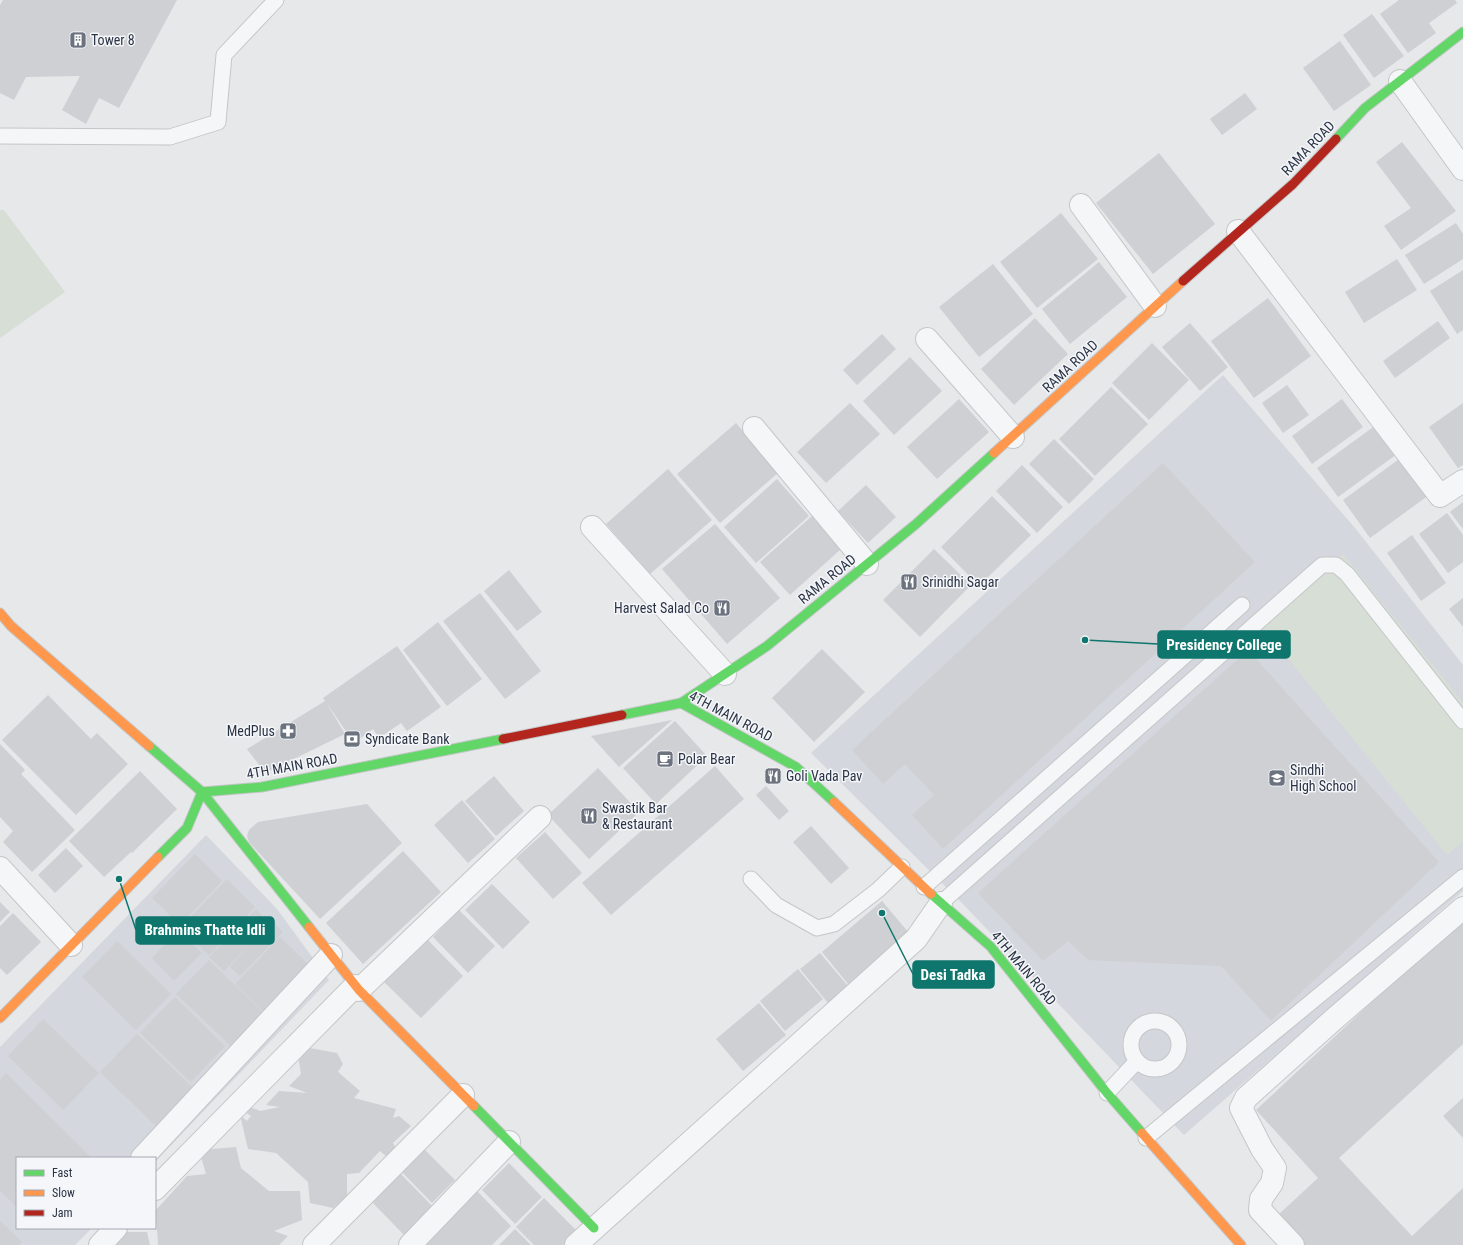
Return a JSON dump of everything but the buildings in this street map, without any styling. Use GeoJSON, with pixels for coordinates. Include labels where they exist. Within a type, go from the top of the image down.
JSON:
{"type":"FeatureCollection","features":[{"type":"Feature","properties":{"kind":"street","name":"RAMA ROAD"},"geometry":{"type":"LineString","coordinates":[[680,704],[767,646],[916,524],[1238,231],[1293,184],[1365,108],[1463,32]]}},
{"type":"Feature","properties":{"kind":"street"},"geometry":{"type":"LineString","coordinates":[[1400,81],[1463,169]]}},
{"type":"Feature","properties":{"kind":"street"},"geometry":{"type":"LineString","coordinates":[[1081,205],[1156,306]]}},
{"type":"Feature","properties":{"kind":"street"},"geometry":{"type":"LineString","coordinates":[[1238,231],[1440,496],[1463,481]]}},
{"type":"Feature","properties":{"kind":"street"},"geometry":{"type":"LineString","coordinates":[[927,339],[1013,437]]}},
{"type":"Feature","properties":{"kind":"street"},"geometry":{"type":"LineString","coordinates":[[754,428],[867,564]]}},
{"type":"Feature","properties":{"kind":"street"},"geometry":{"type":"LineString","coordinates":[[592,527],[725,674]]}},
{"type":"Feature","properties":{"kind":"street"},"geometry":{"type":"LineString","coordinates":[[0,613],[11,626],[202,792],[357,988],[594,1228]]}},
{"type":"Feature","properties":{"kind":"street","name":"4TH MAIN ROAD"},"geometry":{"type":"LineString","coordinates":[[202,792],[262,787],[680,704],[796,767],[902,867],[991,947],[1107,1093],[1241,1245]]}},
{"type":"Feature","properties":{"kind":"street"},"geometry":{"type":"LineString","coordinates":[[0,1018],[70,945],[187,828],[202,792]]}},
{"type":"Feature","properties":{"kind":"street"},"geometry":{"type":"LineString","coordinates":[[156,1188],[357,988],[540,817]]}},
{"type":"Feature","properties":{"kind":"street"},"geometry":{"type":"LineString","coordinates":[[0,868],[70,945]]}},
{"type":"Feature","properties":{"kind":"street"},"geometry":{"type":"LineString","coordinates":[[576,1245],[916,939],[941,903]]}},
{"type":"Feature","properties":{"kind":"street"},"geometry":{"type":"LineString","coordinates":[[1293,1245],[1260,1210],[1261,1199],[1272,1183],[1275,1168],[1262,1149],[1241,1108],[1246,1098],[1463,908]]}},
{"type":"Feature","properties":{"kind":"street"},"geometry":{"type":"LineString","coordinates":[[143,1157],[331,956]]}},
{"type":"Feature","properties":{"kind":"street"},"geometry":{"type":"LineString","coordinates":[[314,1245],[463,1095]]}},
{"type":"Feature","properties":{"kind":"street"},"geometry":{"type":"LineString","coordinates":[[410,1245],[508,1142]]}},
{"type":"Feature","properties":{"kind":"street"},"geometry":{"type":"LineString","coordinates":[[100,1245],[115,1229]]}},
{"type":"Feature","properties":{"kind":"lane"},"geometry":{"type":"LineString","coordinates":[[0,136],[170,137],[218,122],[224,55],[276,0]]}},
{"type":"Feature","properties":{"kind":"lane"},"geometry":{"type":"LineString","coordinates":[[941,903],[1322,565],[1336,565],[1347,574],[1463,721]]}},
{"type":"Feature","properties":{"kind":"lane"},"geometry":{"type":"LineString","coordinates":[[924,886],[1242,605]]}},
{"type":"Feature","properties":{"kind":"lane"},"geometry":{"type":"LineString","coordinates":[[751,879],[776,905],[817,928],[834,924],[878,890],[902,867]]}},
{"type":"Feature","properties":{"kind":"lane"},"geometry":{"type":"LineString","coordinates":[[1146,1138],[1463,877]]}},
{"type":"Feature","properties":{"kind":"lane"},"geometry":{"type":"LineString","coordinates":[[1107,1093],[1137,1061]]}},
{"type":"Feature","properties":{"kind":"shaded area"},"geometry":{"type":"Polygon","coordinates":[[[0,210],[4,210],[65,292],[0,338],[0,210]]]}},
{"type":"Feature","properties":{"kind":"shaded area"},"geometry":{"type":"Polygon","coordinates":[[[1223,375],[1355,528],[1463,665],[1463,891],[1184,1135],[960,901],[811,753],[1223,375]]]}},
{"type":"Feature","properties":{"kind":"shaded area"},"geometry":{"type":"Polygon","coordinates":[[[1343,554],[1463,702],[1463,842],[1447,855],[1259,623],[1343,554]]]}},
{"type":"Feature","properties":{"kind":"shaded area"},"geometry":{"type":"Polygon","coordinates":[[[206,835],[277,909],[329,980],[156,1161],[156,1157],[16,1157],[16,1229],[91,1229],[75,1245],[0,1245],[0,1047],[206,835]]]}},
{"type":"Feature","properties":{"kind":"traffic: fast"},"geometry":{"type":"LineString","coordinates":[[1336,139],[1365,108],[1463,32]]}},
{"type":"Feature","properties":{"kind":"traffic: fast"},"geometry":{"type":"LineString","coordinates":[[681,703],[767,646],[916,524],[994,453]]}},
{"type":"Feature","properties":{"kind":"traffic: fast"},"geometry":{"type":"LineString","coordinates":[[622,715],[681,703],[796,767],[834,802]]}},
{"type":"Feature","properties":{"kind":"traffic: fast"},"geometry":{"type":"LineString","coordinates":[[149,746],[202,792],[262,787],[503,739]]}},
{"type":"Feature","properties":{"kind":"traffic: fast"},"geometry":{"type":"LineString","coordinates":[[158,857],[187,828],[202,792],[309,927]]}},
{"type":"Feature","properties":{"kind":"traffic: fast"},"geometry":{"type":"LineString","coordinates":[[931,894],[991,947],[1107,1093],[1142,1133]]}},
{"type":"Feature","properties":{"kind":"traffic: fast"},"geometry":{"type":"LineString","coordinates":[[474,1106],[594,1228]]}},
{"type":"Feature","properties":{"kind":"traffic: slow"},"geometry":{"type":"LineString","coordinates":[[994,453],[1183,281]]}},
{"type":"Feature","properties":{"kind":"traffic: slow"},"geometry":{"type":"LineString","coordinates":[[0,613],[11,626],[149,746]]}},
{"type":"Feature","properties":{"kind":"traffic: slow"},"geometry":{"type":"LineString","coordinates":[[834,802],[931,894]]}},
{"type":"Feature","properties":{"kind":"traffic: slow"},"geometry":{"type":"LineString","coordinates":[[0,1018],[158,857]]}},
{"type":"Feature","properties":{"kind":"traffic: slow"},"geometry":{"type":"LineString","coordinates":[[309,927],[359,990],[474,1106]]}},
{"type":"Feature","properties":{"kind":"traffic: slow"},"geometry":{"type":"LineString","coordinates":[[1142,1133],[1241,1245]]}},
{"type":"Feature","properties":{"kind":"traffic: jam"},"geometry":{"type":"LineString","coordinates":[[1183,281],[1293,184],[1336,139]]}},
{"type":"Feature","properties":{"kind":"traffic: jam"},"geometry":{"type":"LineString","coordinates":[[503,739],[622,715]]}},
{"type":"Feature","properties":{"kind":"place","name":"Tower 8"},"geometry":{"type":"Point","coordinates":[78,40]}},
{"type":"Feature","properties":{"kind":"place","name":"Srinidhi Sagar"},"geometry":{"type":"Point","coordinates":[909,582]}},
{"type":"Feature","properties":{"kind":"place","name":"Harvest Salad Co"},"geometry":{"type":"Point","coordinates":[722,608]}},
{"type":"Feature","properties":{"kind":"place","name":"Presidency College"},"geometry":{"type":"Point","coordinates":[1085,640]}},
{"type":"Feature","properties":{"kind":"place","name":"MedPlus"},"geometry":{"type":"Point","coordinates":[288,731]}},
{"type":"Feature","properties":{"kind":"place","name":"Syndicate Bank"},"geometry":{"type":"Point","coordinates":[352,739]}},
{"type":"Feature","properties":{"kind":"place","name":"Polar Bear"},"geometry":{"type":"Point","coordinates":[665,759]}},
{"type":"Feature","properties":{"kind":"place","name":"Goli Vada Pav"},"geometry":{"type":"Point","coordinates":[773,776]}},
{"type":"Feature","properties":{"kind":"place","name":"Sindhi High School"},"geometry":{"type":"Point","coordinates":[1277,778]}},
{"type":"Feature","properties":{"kind":"place","name":"Swastik Bar & Restaurant"},"geometry":{"type":"Point","coordinates":[589,816]}},
{"type":"Feature","properties":{"kind":"place","name":"Brahmins Thatte Idli"},"geometry":{"type":"Point","coordinates":[119,879]}},
{"type":"Feature","properties":{"kind":"place","name":"Desi Tadka"},"geometry":{"type":"Point","coordinates":[882,913]}}]}
